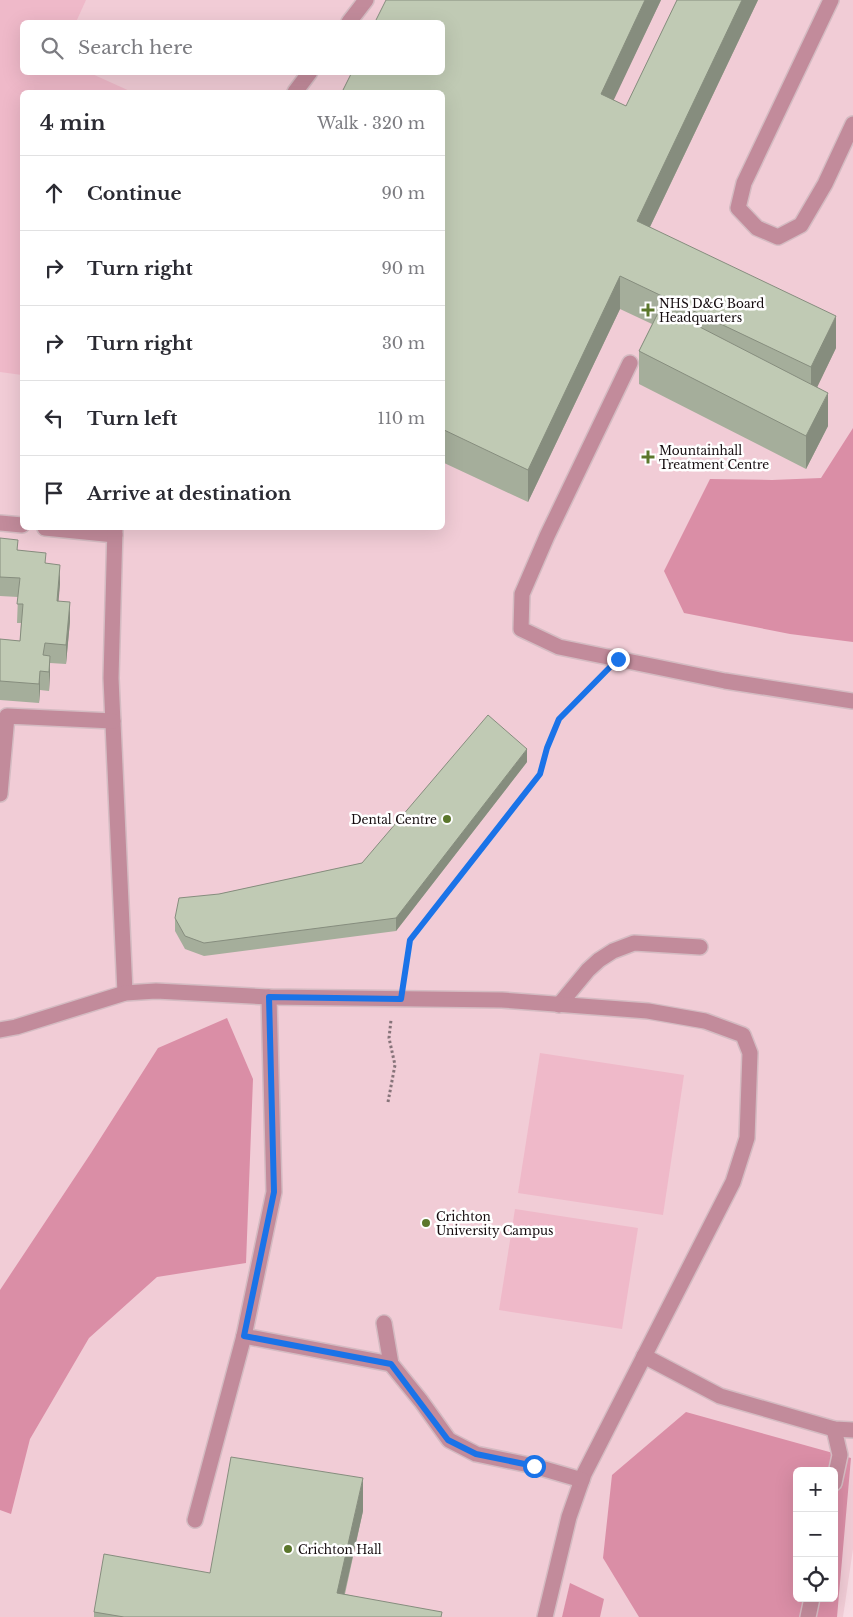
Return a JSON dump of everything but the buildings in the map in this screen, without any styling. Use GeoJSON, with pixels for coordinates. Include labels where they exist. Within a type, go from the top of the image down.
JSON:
{"type":"FeatureCollection","features":[{"type":"Feature","properties":{"kind":"lane"},"geometry":{"type":"LineString","coordinates":[[351,20],[366,0]]}},
{"type":"Feature","properties":{"kind":"lane"},"geometry":{"type":"LineString","coordinates":[[831,0],[744,183],[738,208],[757,228],[778,237],[801,226],[825,184],[853,124]]}},
{"type":"Feature","properties":{"kind":"lane"},"geometry":{"type":"LineString","coordinates":[[296,90],[308,75]]}},
{"type":"Feature","properties":{"kind":"lane"},"geometry":{"type":"LineString","coordinates":[[630,364],[547,536],[522,594],[521,629],[559,647],[725,681],[853,701]]}},
{"type":"Feature","properties":{"kind":"lane"},"geometry":{"type":"LineString","coordinates":[[0,523],[20,525]]}},
{"type":"Feature","properties":{"kind":"lane"},"geometry":{"type":"LineString","coordinates":[[91,530],[115,531],[111,678],[125,993]]}},
{"type":"Feature","properties":{"kind":"lane"},"geometry":{"type":"LineString","coordinates":[[0,794],[7,716],[113,721]]}},
{"type":"Feature","properties":{"kind":"lane"},"geometry":{"type":"LineString","coordinates":[[559,1005],[588,970],[613,951],[634,943],[700,947]]}},
{"type":"Feature","properties":{"kind":"lane"},"geometry":{"type":"LineString","coordinates":[[0,1030],[16,1027],[125,993],[156,991],[269,997],[502,1000],[648,1011],[705,1021],[743,1034],[750,1054],[747,1138],[733,1182],[582,1480],[569,1517],[545,1617]]}},
{"type":"Feature","properties":{"kind":"lane"},"geometry":{"type":"LineString","coordinates":[[195,1520],[244,1336],[274,1192],[269,997]]}},
{"type":"Feature","properties":{"kind":"lane"},"geometry":{"type":"LineString","coordinates":[[384,1323],[391,1364],[448,1440],[476,1454],[534,1466],[582,1480]]}},
{"type":"Feature","properties":{"kind":"lane"},"geometry":{"type":"LineString","coordinates":[[244,1336],[391,1364]]}},
{"type":"Feature","properties":{"kind":"lane"},"geometry":{"type":"LineString","coordinates":[[644,1356],[720,1396],[834,1429],[853,1430]]}},
{"type":"Feature","properties":{"kind":"lane"},"geometry":{"type":"LineString","coordinates":[[834,1429],[840,1455],[837,1467]]}},
{"type":"Feature","properties":{"kind":"lane"},"geometry":{"type":"LineString","coordinates":[[808,1617],[811,1602]]}},
{"type":"Feature","properties":{"kind":"path"},"geometry":{"type":"LineString","coordinates":[[388,1102],[395,1065],[388,1038],[410,940],[540,774],[547,748],[559,719],[618,659]]}},
{"type":"Feature","properties":{"kind":"shaded area","name":"Crichton University Campus"},"geometry":{"type":"Polygon","coordinates":[[[0,0],[853,0],[853,1549],[843,1617],[0,1617],[0,0]]]}},
{"type":"Feature","properties":{"kind":"shaded area"},"geometry":{"type":"Polygon","coordinates":[[[0,0],[86,0],[77,20],[20,20],[20,75],[94,75],[128,90],[20,90],[20,375],[0,372],[0,0]]]}},
{"type":"Feature","properties":{"kind":"shaded area"},"geometry":{"type":"Polygon","coordinates":[[[853,428],[853,642],[790,634],[684,613],[664,571],[710,479],[772,480],[821,478],[853,428]]]}},
{"type":"Feature","properties":{"kind":"shaded area"},"geometry":{"type":"Polygon","coordinates":[[[227,1018],[253,1079],[246,1263],[157,1277],[89,1338],[30,1439],[11,1514],[0,1510],[0,1290],[158,1048],[227,1018]]]}},
{"type":"Feature","properties":{"kind":"shaded area"},"geometry":{"type":"Polygon","coordinates":[[[540,1053],[684,1075],[663,1215],[518,1193],[540,1053]]]}},
{"type":"Feature","properties":{"kind":"shaded area"},"geometry":{"type":"Polygon","coordinates":[[[515,1209],[638,1228],[622,1329],[499,1310],[515,1209]]]}},
{"type":"Feature","properties":{"kind":"shaded area"},"geometry":{"type":"Polygon","coordinates":[[[686,1412],[851,1458],[837,1617],[639,1617],[603,1558],[612,1475],[686,1412]]]}},
{"type":"Feature","properties":{"kind":"shaded area"},"geometry":{"type":"Polygon","coordinates":[[[570,1583],[604,1599],[600,1617],[562,1617],[570,1583]]]}},
{"type":"Feature","properties":{"kind":"place","name":"NHS D&G Board Headquarters"},"geometry":{"type":"Point","coordinates":[648,310]}},
{"type":"Feature","properties":{"kind":"place","name":"Mountainhall Treatment Centre"},"geometry":{"type":"Point","coordinates":[648,457]}},
{"type":"Feature","properties":{"kind":"place","name":"Dental Centre"},"geometry":{"type":"Point","coordinates":[447,819]}},
{"type":"Feature","properties":{"kind":"place","name":"Crichton University Campus"},"geometry":{"type":"Point","coordinates":[426,1223]}},
{"type":"Feature","properties":{"kind":"place","name":"Crichton Hall"},"geometry":{"type":"Point","coordinates":[288,1549]}},
{"type":"Feature","properties":{"kind":"route"},"geometry":{"type":"LineString","coordinates":[[534,1466],[476,1454],[448,1440],[391,1364],[244,1336],[274,1192],[269,997],[401,999],[410,940],[540,774],[547,748],[559,719],[618,659]]}}]}
